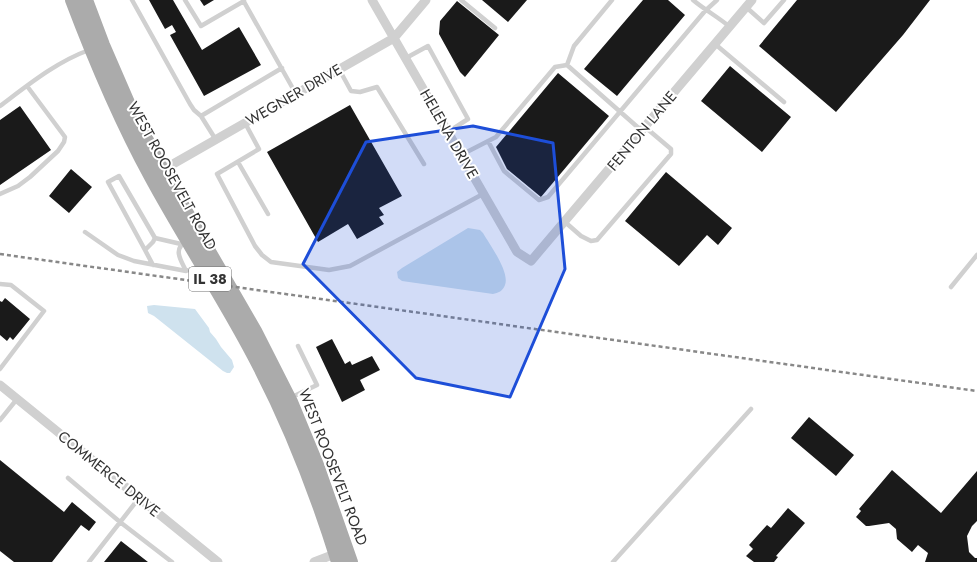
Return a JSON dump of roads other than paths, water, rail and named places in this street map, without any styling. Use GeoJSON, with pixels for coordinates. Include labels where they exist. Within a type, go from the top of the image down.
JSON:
{"type":"FeatureCollection","features":[{"type":"Feature","properties":{"kind":"main road","name":"WEST ROOSEVELT ROAD"},"geometry":{"type":"LineString","coordinates":[[72,0],[90,49],[113,104],[244,312],[289,398],[318,465],[343,557]]}},
{"type":"Feature","properties":{"kind":"main road","name":"WEST ROOSEVELT ROAD"},"geometry":{"type":"LineString","coordinates":[[86,0],[184,242],[202,265],[251,350],[280,409],[343,557]]}},
{"type":"Feature","properties":{"kind":"street","name":"HELENA DRIVE"},"geometry":{"type":"LineString","coordinates":[[372,0],[517,252],[531,261]]}},
{"type":"Feature","properties":{"kind":"street","name":"WEGNER DRIVE"},"geometry":{"type":"LineString","coordinates":[[156,173],[394,38],[426,0]]}},
{"type":"Feature","properties":{"kind":"street","name":"FENTON LANE"},"geometry":{"type":"LineString","coordinates":[[531,261],[749,4]]}},
{"type":"Feature","properties":{"kind":"street","name":"COMMERCE DRIVE"},"geometry":{"type":"LineString","coordinates":[[0,385],[218,562]]}},
{"type":"Feature","properties":{"kind":"street"},"geometry":{"type":"LineString","coordinates":[[314,562],[343,557]]}},
{"type":"Feature","properties":{"kind":"lane"},"geometry":{"type":"LineString","coordinates":[[132,0],[190,104],[201,116],[216,140]]}},
{"type":"Feature","properties":{"kind":"lane"},"geometry":{"type":"LineString","coordinates":[[185,0],[201,26],[244,1],[296,94]]}},
{"type":"Feature","properties":{"kind":"lane"},"geometry":{"type":"LineString","coordinates":[[461,0],[495,28]]}},
{"type":"Feature","properties":{"kind":"lane"},"geometry":{"type":"LineString","coordinates":[[567,65],[574,46],[612,0]]}},
{"type":"Feature","properties":{"kind":"lane"},"geometry":{"type":"LineString","coordinates":[[693,0],[705,11],[716,16],[730,27]]}},
{"type":"Feature","properties":{"kind":"lane"},"geometry":{"type":"LineString","coordinates":[[488,141],[504,171],[539,200],[548,197],[705,11],[717,0]]}},
{"type":"Feature","properties":{"kind":"lane"},"geometry":{"type":"LineString","coordinates":[[749,4],[764,24],[784,0]]}},
{"type":"Feature","properties":{"kind":"lane"},"geometry":{"type":"LineString","coordinates":[[715,44],[784,102]]}},
{"type":"Feature","properties":{"kind":"lane"},"geometry":{"type":"LineString","coordinates":[[406,58],[428,46],[468,119],[448,132]]}},
{"type":"Feature","properties":{"kind":"lane"},"geometry":{"type":"LineString","coordinates":[[0,106],[27,86],[74,56],[90,49]]}},
{"type":"Feature","properties":{"kind":"lane"},"geometry":{"type":"LineString","coordinates":[[564,222],[591,242],[597,240],[671,154],[671,149],[620,112],[567,65]]}},
{"type":"Feature","properties":{"kind":"lane"},"geometry":{"type":"LineString","coordinates":[[461,155],[496,137],[555,67],[567,65]]}},
{"type":"Feature","properties":{"kind":"lane"},"geometry":{"type":"LineString","coordinates":[[201,116],[282,68]]}},
{"type":"Feature","properties":{"kind":"lane"},"geometry":{"type":"LineString","coordinates":[[339,69],[351,91],[360,92],[376,87],[424,164]]}},
{"type":"Feature","properties":{"kind":"lane"},"geometry":{"type":"LineString","coordinates":[[0,194],[18,186],[30,177],[58,151],[64,142],[64,137],[27,86]]}},
{"type":"Feature","properties":{"kind":"lane"},"geometry":{"type":"LineString","coordinates":[[245,123],[259,149],[217,174],[255,246],[262,255],[271,262],[329,270],[350,266],[483,194]]}},
{"type":"Feature","properties":{"kind":"lane"},"geometry":{"type":"LineString","coordinates":[[238,162],[268,214]]}},
{"type":"Feature","properties":{"kind":"lane"},"geometry":{"type":"LineString","coordinates":[[153,265],[108,182],[119,176],[155,238]]}},
{"type":"Feature","properties":{"kind":"lane"},"geometry":{"type":"LineString","coordinates":[[85,232],[118,255],[134,261],[186,271],[202,265]]}},
{"type":"Feature","properties":{"kind":"lane"},"geometry":{"type":"LineString","coordinates":[[155,238],[184,242]]}},
{"type":"Feature","properties":{"kind":"lane"},"geometry":{"type":"LineString","coordinates":[[145,250],[154,242],[155,238]]}},
{"type":"Feature","properties":{"kind":"lane"},"geometry":{"type":"LineString","coordinates":[[184,242],[178,248],[179,256],[186,271]]}},
{"type":"Feature","properties":{"kind":"lane"},"geometry":{"type":"LineString","coordinates":[[951,287],[977,254]]}},
{"type":"Feature","properties":{"kind":"lane"},"geometry":{"type":"LineString","coordinates":[[0,284],[11,285],[44,311],[0,369]]}},
{"type":"Feature","properties":{"kind":"lane"},"geometry":{"type":"LineString","coordinates":[[289,398],[317,385],[298,346]]}},
{"type":"Feature","properties":{"kind":"lane"},"geometry":{"type":"LineString","coordinates":[[0,420],[17,399]]}},
{"type":"Feature","properties":{"kind":"lane"},"geometry":{"type":"LineString","coordinates":[[613,562],[751,409]]}},
{"type":"Feature","properties":{"kind":"lane"},"geometry":{"type":"LineString","coordinates":[[68,478],[120,522],[172,562]]}},
{"type":"Feature","properties":{"kind":"lane"},"geometry":{"type":"LineString","coordinates":[[89,562],[139,498]]}},
{"type":"Feature","properties":{"kind":"water"},"geometry":{"type":"Polygon","coordinates":[[[468,228],[480,230],[483,233],[498,259],[505,273],[506,280],[503,289],[493,294],[402,281],[398,278],[397,272],[402,268],[468,228]]]}},
{"type":"Feature","properties":{"kind":"water"},"geometry":{"type":"Polygon","coordinates":[[[154,305],[195,309],[209,328],[210,332],[232,360],[234,367],[230,373],[223,371],[154,316],[148,313],[147,306],[154,305]]]}},
{"type":"Feature","properties":{"kind":"railway"},"geometry":{"type":"LineString","coordinates":[[0,254],[977,391]]}}]}
